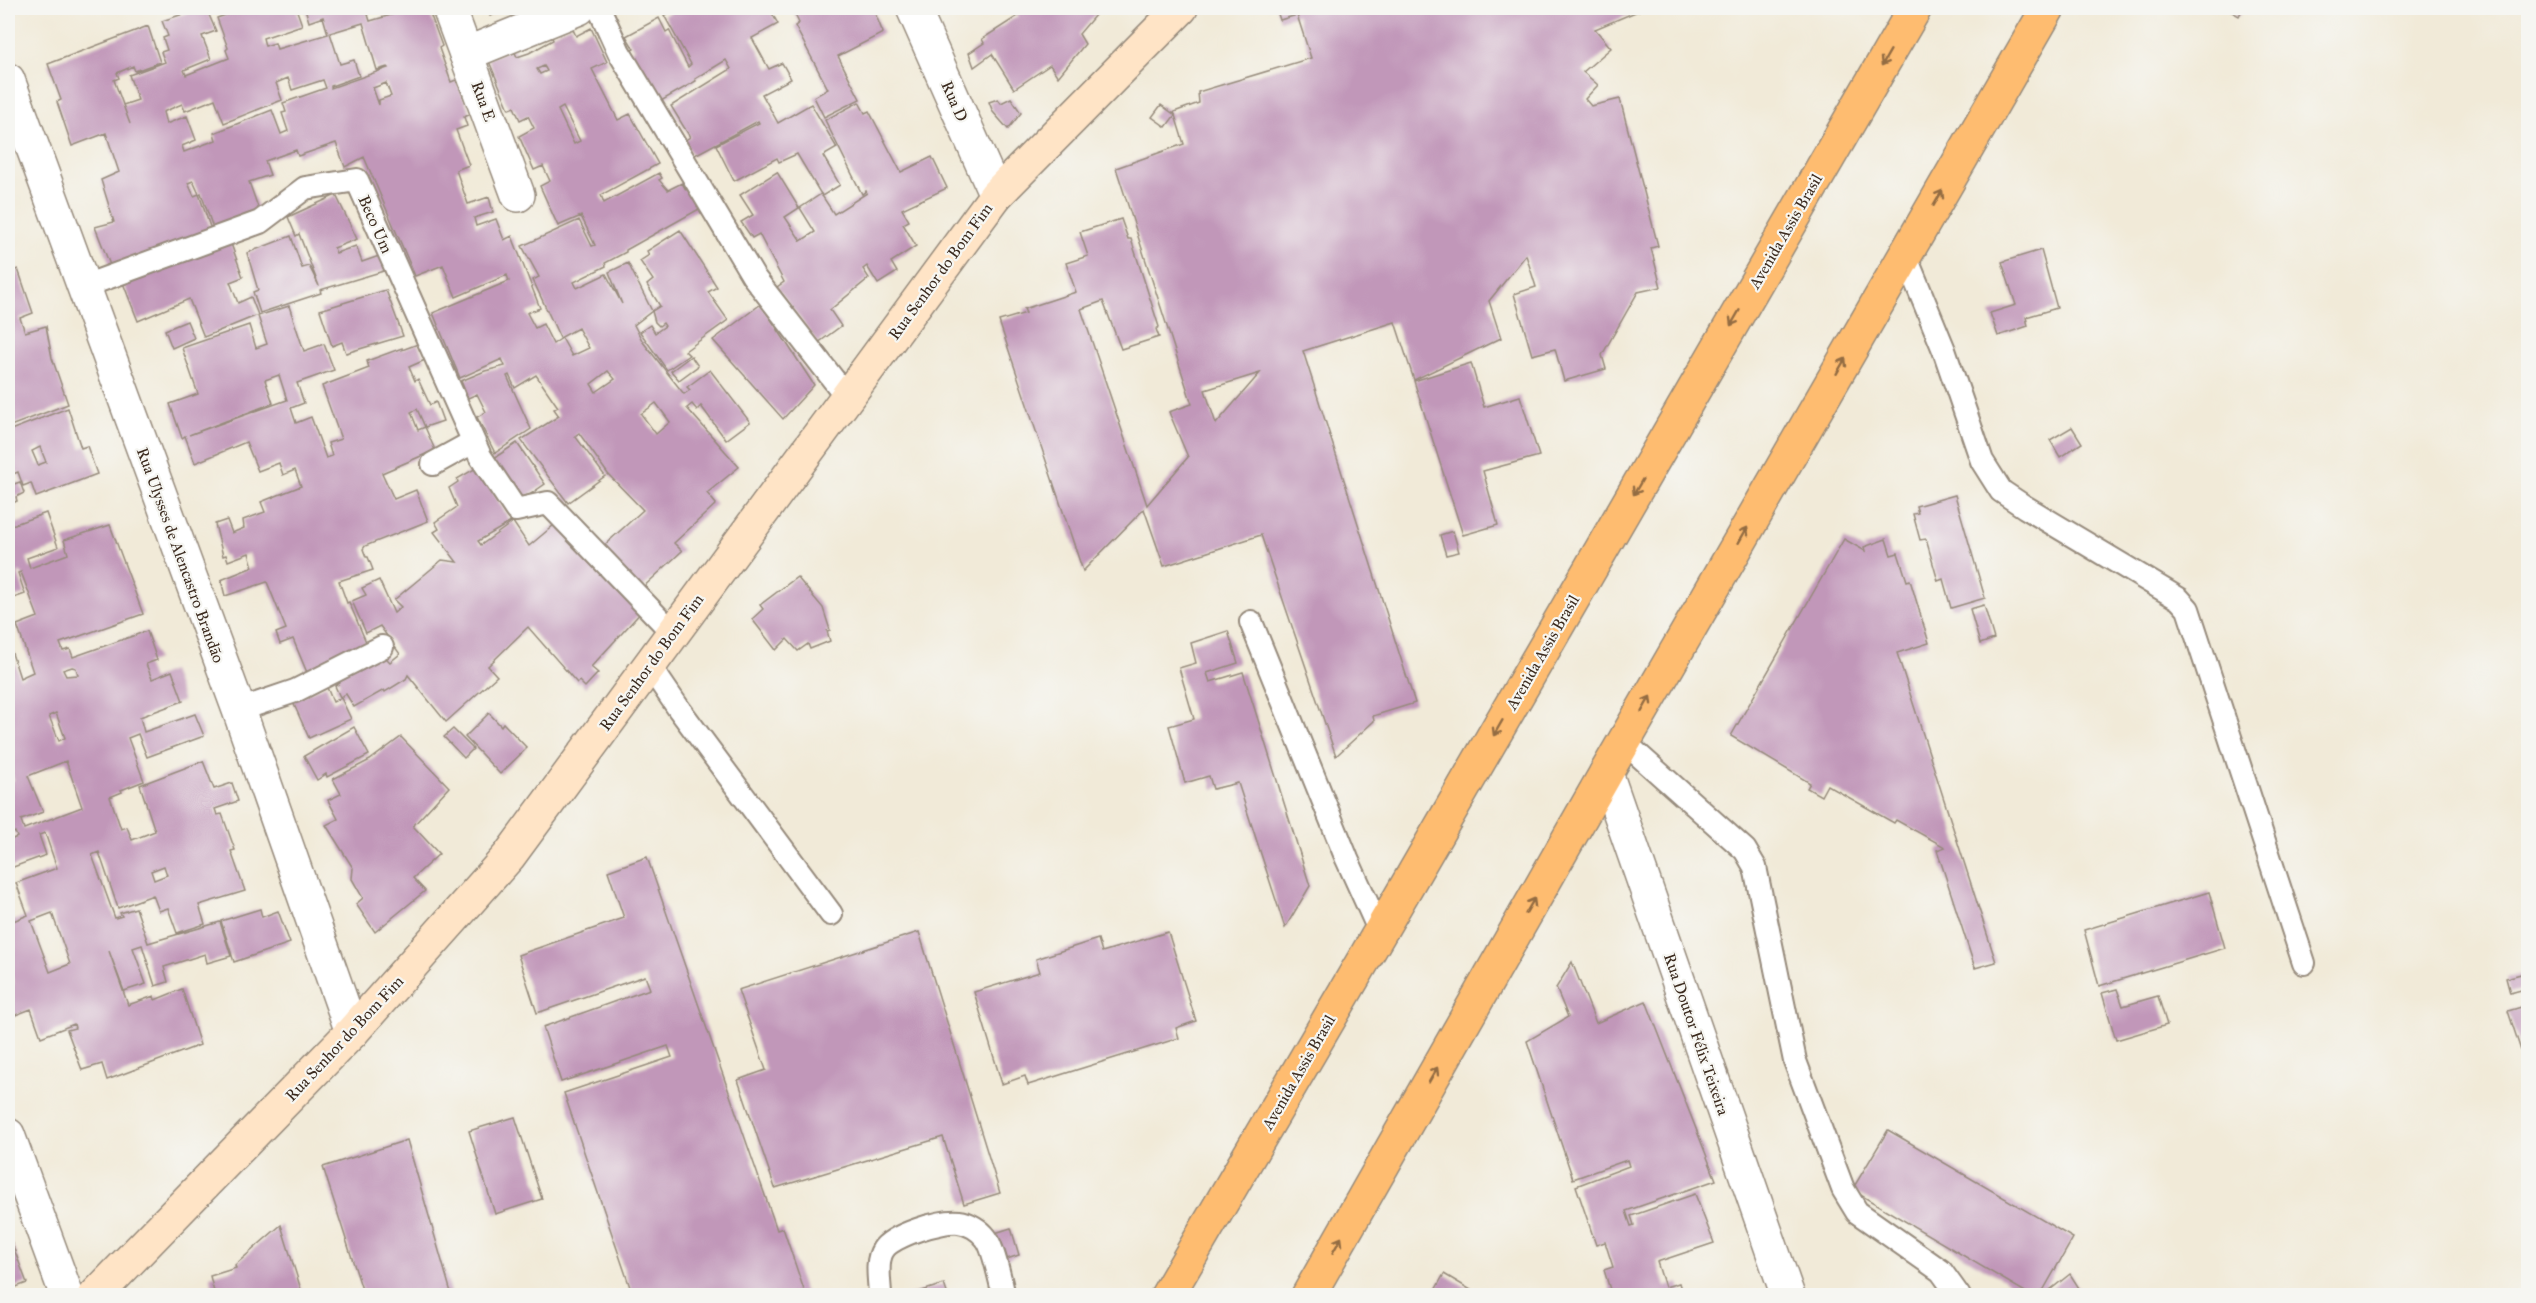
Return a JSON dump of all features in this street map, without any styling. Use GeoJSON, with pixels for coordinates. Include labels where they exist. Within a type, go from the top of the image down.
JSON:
{"type":"FeatureCollection","features":[{"type":"Feature","properties":{"kind":"main road","name":"Avenida Assis Brasil"},"geometry":{"type":"LineString","coordinates":[[1167,1296],[1915,8]]}},
{"type":"Feature","properties":{"kind":"main road"},"geometry":{"type":"LineString","coordinates":[[1308,1296],[1606,773],[2048,8]]}},
{"type":"Feature","properties":{"kind":"street","name":"Rua E"},"geometry":{"type":"LineString","coordinates":[[449,8],[518,195]]}},
{"type":"Feature","properties":{"kind":"street"},"geometry":{"type":"LineString","coordinates":[[466,54],[579,8]]}},
{"type":"Feature","properties":{"kind":"street","name":"Rua D"},"geometry":{"type":"LineString","coordinates":[[914,8],[996,195]]}},
{"type":"Feature","properties":{"kind":"street","name":"Rua Senhor do Bom Fim"},"geometry":{"type":"LineString","coordinates":[[95,1296],[352,1032],[509,856],[996,195],[1181,8]]}},
{"type":"Feature","properties":{"kind":"street","name":"Rua Ulysses de Alencastro Brandão"},"geometry":{"type":"LineString","coordinates":[[8,80],[238,710],[352,1032]]}},
{"type":"Feature","properties":{"kind":"street","name":"Rua Doutor Félix Teixeira"},"geometry":{"type":"LineString","coordinates":[[1606,773],[1788,1296]]}},
{"type":"Feature","properties":{"kind":"street"},"geometry":{"type":"LineString","coordinates":[[8,1135],[67,1296]]}},
{"type":"Feature","properties":{"kind":"lane"},"geometry":{"type":"LineString","coordinates":[[599,8],[619,52],[753,276],[847,397]]}},
{"type":"Feature","properties":{"kind":"lane","name":"Beco Um"},"geometry":{"type":"LineString","coordinates":[[82,287],[260,222],[305,188],[357,180],[473,442],[516,510],[548,503],[673,633]]}},
{"type":"Feature","properties":{"kind":"lane"},"geometry":{"type":"LineString","coordinates":[[1905,255],[1944,350],[1982,461],[2001,491],[2179,598],[2187,609],[2304,963]]}},
{"type":"Feature","properties":{"kind":"lane"},"geometry":{"type":"LineString","coordinates":[[433,464],[473,442]]}},
{"type":"Feature","properties":{"kind":"lane"},"geometry":{"type":"LineString","coordinates":[[1251,622],[1347,858],[1380,932]]}},
{"type":"Feature","properties":{"kind":"lane"},"geometry":{"type":"LineString","coordinates":[[238,710],[295,691],[382,647]]}},
{"type":"Feature","properties":{"kind":"lane"},"geometry":{"type":"LineString","coordinates":[[649,665],[831,914]]}},
{"type":"Feature","properties":{"kind":"lane"},"geometry":{"type":"LineString","coordinates":[[1624,742],[1745,850],[1755,867],[1795,1061],[1843,1189],[1857,1212],[1941,1271],[1959,1296]]}},
{"type":"Feature","properties":{"kind":"lane"},"geometry":{"type":"LineString","coordinates":[[880,1296],[880,1255],[890,1242],[897,1237],[944,1222],[958,1221],[970,1224],[987,1239],[1004,1296]]}},
{"type":"Feature","properties":{"kind":"building"},"geometry":{"type":"Polygon","coordinates":[[[201,8],[206,8],[216,31],[202,36],[211,59],[184,70],[186,75],[229,58],[226,50],[228,48],[217,18],[245,8],[296,8],[302,25],[263,38],[265,46],[275,43],[277,49],[328,34],[323,17],[309,22],[305,8],[366,8],[370,21],[415,8],[428,8],[442,46],[439,48],[451,82],[456,80],[471,114],[464,117],[467,126],[456,130],[469,165],[456,170],[468,204],[489,197],[493,212],[474,218],[476,226],[496,219],[504,240],[512,236],[540,308],[527,313],[535,328],[543,324],[553,344],[562,338],[572,356],[589,348],[578,328],[560,338],[533,280],[539,277],[522,246],[579,220],[592,246],[595,245],[581,216],[558,226],[540,186],[550,181],[543,166],[534,170],[519,136],[534,128],[528,116],[520,120],[514,107],[509,109],[488,59],[513,48],[517,57],[529,53],[553,40],[551,35],[571,25],[576,36],[591,28],[607,62],[592,69],[618,120],[630,114],[658,164],[601,195],[604,203],[659,173],[662,178],[659,180],[668,190],[682,183],[686,190],[689,188],[701,208],[626,250],[605,263],[606,266],[574,282],[577,288],[606,274],[622,304],[609,272],[628,263],[652,311],[634,325],[643,342],[684,394],[690,390],[687,387],[710,370],[750,422],[726,440],[701,406],[697,410],[692,404],[687,408],[739,467],[707,493],[716,504],[674,543],[682,551],[639,591],[599,550],[643,510],[608,474],[579,433],[575,436],[605,476],[568,503],[521,440],[559,416],[554,409],[558,407],[536,375],[515,388],[509,375],[507,376],[531,429],[495,453],[477,417],[486,412],[477,394],[468,398],[461,381],[505,366],[502,359],[460,378],[433,313],[509,281],[507,275],[456,297],[443,265],[415,276],[364,157],[345,167],[336,143],[298,156],[296,150],[265,161],[270,175],[249,182],[259,210],[213,228],[201,193],[199,194],[213,236],[110,265],[95,227],[114,222],[101,180],[119,172],[106,133],[72,146],[57,102],[61,100],[48,64],[148,26],[160,62],[135,71],[133,66],[117,73],[119,78],[114,80],[123,105],[138,100],[129,75],[165,62],[161,52],[167,50],[163,38],[168,36],[162,21],[201,8]],[[363,23],[330,33],[340,64],[354,60],[359,76],[331,86],[331,88],[388,68],[377,70],[363,23]],[[544,66],[537,69],[540,74],[547,71],[544,66]],[[288,78],[276,83],[282,100],[224,123],[215,99],[185,111],[182,104],[163,112],[166,124],[187,116],[196,140],[182,146],[184,152],[216,140],[214,133],[272,110],[281,134],[288,131],[282,113],[286,112],[283,103],[326,88],[323,80],[292,90],[288,78]],[[386,83],[373,88],[379,105],[379,100],[391,96],[386,83]],[[563,107],[558,110],[574,144],[580,141],[563,107]],[[193,181],[188,183],[194,196],[199,194],[193,181]],[[608,371],[591,384],[596,392],[615,379],[608,371]],[[656,403],[641,414],[656,434],[670,422],[656,403]]]}},
{"type":"Feature","properties":{"kind":"building"},"geometry":{"type":"Polygon","coordinates":[[[486,8],[508,8],[490,16],[486,8]]]}},
{"type":"Feature","properties":{"kind":"building"},"geometry":{"type":"Polygon","coordinates":[[[681,8],[769,8],[778,24],[752,38],[769,69],[782,63],[791,79],[762,94],[778,123],[811,104],[837,148],[823,156],[840,185],[822,196],[797,154],[779,162],[777,158],[734,181],[716,145],[759,123],[758,121],[693,156],[684,141],[690,137],[671,106],[731,69],[726,60],[661,101],[630,51],[634,49],[626,36],[659,18],[666,32],[669,30],[688,67],[691,64],[664,15],[681,8]]]}},
{"type":"Feature","properties":{"kind":"building"},"geometry":{"type":"Polygon","coordinates":[[[792,8],[873,8],[883,33],[838,56],[860,99],[824,117],[814,97],[828,89],[795,26],[799,23],[792,8]]]}},
{"type":"Feature","properties":{"kind":"building"},"geometry":{"type":"Polygon","coordinates":[[[1013,8],[1101,8],[1079,34],[1085,44],[1058,77],[1050,65],[1014,89],[992,54],[974,67],[969,53],[984,43],[982,39],[1018,16],[1013,8]]]}},
{"type":"Feature","properties":{"kind":"building"},"geometry":{"type":"Polygon","coordinates":[[[1276,8],[1645,8],[1595,29],[1611,48],[1583,72],[1598,85],[1585,99],[1591,106],[1620,99],[1658,246],[1651,248],[1661,287],[1638,292],[1602,355],[1606,369],[1564,381],[1555,349],[1532,355],[1514,294],[1536,287],[1526,255],[1489,301],[1501,338],[1414,380],[1395,322],[1303,351],[1415,703],[1373,716],[1374,721],[1336,756],[1261,535],[1164,566],[1144,509],[1083,571],[999,321],[1026,313],[1024,309],[1076,292],[1066,263],[1088,256],[1080,232],[1121,219],[1128,239],[1131,239],[1159,327],[1156,329],[1159,337],[1121,349],[1103,301],[1081,309],[1147,505],[1188,457],[1169,412],[1192,404],[1116,168],[1184,144],[1174,112],[1199,103],[1198,92],[1311,58],[1297,15],[1280,20],[1276,8]],[[1260,373],[1205,390],[1216,424],[1260,373]]]}},
{"type":"Feature","properties":{"kind":"building"},"geometry":{"type":"Polygon","coordinates":[[[2225,8],[2243,8],[2239,16],[2225,8]]]}},
{"type":"Feature","properties":{"kind":"building"},"geometry":{"type":"Polygon","coordinates":[[[1011,98],[1021,113],[1008,129],[993,112],[989,102],[998,99],[1001,103],[1011,98]]]}},
{"type":"Feature","properties":{"kind":"building"},"geometry":{"type":"Polygon","coordinates":[[[859,102],[865,113],[869,111],[901,172],[932,157],[947,188],[902,209],[909,221],[903,224],[916,246],[891,262],[897,272],[878,284],[867,266],[863,269],[869,278],[830,310],[841,326],[818,343],[777,287],[784,282],[759,234],[752,238],[741,222],[753,215],[740,195],[777,172],[799,208],[785,217],[801,241],[815,232],[800,208],[821,194],[834,214],[867,193],[866,191],[862,194],[825,120],[859,102]]]}},
{"type":"Feature","properties":{"kind":"building"},"geometry":{"type":"Polygon","coordinates":[[[1161,105],[1175,115],[1166,127],[1152,117],[1161,105]]]}},
{"type":"Feature","properties":{"kind":"building"},"geometry":{"type":"Polygon","coordinates":[[[336,195],[357,239],[334,248],[336,253],[356,246],[362,262],[382,255],[387,270],[320,290],[321,293],[260,313],[253,292],[258,290],[247,253],[291,236],[302,268],[309,266],[319,286],[299,234],[296,236],[288,217],[336,195]]]}},
{"type":"Feature","properties":{"kind":"building"},"geometry":{"type":"Polygon","coordinates":[[[680,230],[717,287],[708,292],[728,320],[685,351],[689,355],[667,370],[640,332],[650,325],[655,333],[665,326],[663,323],[659,326],[655,322],[652,311],[660,306],[647,285],[653,280],[640,261],[649,255],[647,251],[680,230]]]}},
{"type":"Feature","properties":{"kind":"building"},"geometry":{"type":"Polygon","coordinates":[[[230,241],[243,277],[230,282],[238,303],[251,297],[258,315],[204,337],[189,299],[138,321],[123,283],[230,241]]]}},
{"type":"Feature","properties":{"kind":"building"},"geometry":{"type":"Polygon","coordinates":[[[2041,250],[2057,308],[2026,317],[2028,326],[1998,336],[1990,313],[2016,305],[2002,262],[2041,250]]]}},
{"type":"Feature","properties":{"kind":"building"},"geometry":{"type":"Polygon","coordinates":[[[18,269],[33,313],[20,318],[25,332],[46,326],[52,358],[68,404],[8,427],[8,273],[18,269]]]}},
{"type":"Feature","properties":{"kind":"building"},"geometry":{"type":"Polygon","coordinates":[[[386,290],[403,336],[346,353],[342,342],[332,346],[320,310],[386,290]]]}},
{"type":"Feature","properties":{"kind":"building"},"geometry":{"type":"Polygon","coordinates":[[[761,304],[814,385],[783,419],[713,340],[761,304]]]}},
{"type":"Feature","properties":{"kind":"building"},"geometry":{"type":"Polygon","coordinates":[[[289,306],[304,351],[324,344],[334,370],[297,383],[304,403],[291,408],[296,423],[311,417],[326,458],[332,456],[328,443],[341,439],[322,386],[369,368],[367,361],[402,348],[402,350],[418,344],[425,360],[409,367],[415,381],[418,379],[430,405],[436,402],[443,421],[425,427],[435,450],[382,473],[394,499],[416,490],[428,521],[365,546],[363,549],[373,570],[339,581],[369,649],[308,675],[293,639],[280,644],[276,633],[286,629],[267,582],[225,596],[221,580],[253,567],[249,553],[228,561],[226,555],[223,556],[215,524],[227,520],[232,533],[244,528],[243,520],[265,512],[261,502],[301,486],[295,470],[283,475],[279,463],[258,471],[246,442],[195,463],[185,436],[182,438],[170,404],[198,394],[182,348],[249,325],[256,348],[267,344],[258,316],[289,306]],[[279,375],[265,380],[273,403],[189,435],[287,400],[279,375]],[[417,409],[411,412],[418,430],[425,427],[417,409]]]}},
{"type":"Feature","properties":{"kind":"building"},"geometry":{"type":"Polygon","coordinates":[[[187,321],[194,338],[172,348],[165,330],[187,321]]]}},
{"type":"Feature","properties":{"kind":"building"},"geometry":{"type":"Polygon","coordinates":[[[691,356],[698,366],[679,380],[671,371],[691,356]]]}},
{"type":"Feature","properties":{"kind":"building"},"geometry":{"type":"Polygon","coordinates":[[[1471,363],[1484,407],[1520,396],[1539,456],[1483,471],[1498,525],[1463,535],[1414,381],[1471,363]]]}},
{"type":"Feature","properties":{"kind":"building"},"geometry":{"type":"Polygon","coordinates":[[[68,408],[81,448],[87,446],[97,474],[36,497],[31,483],[23,486],[18,472],[8,476],[8,431],[68,408]],[[40,447],[32,451],[38,465],[46,462],[40,447]]]}},
{"type":"Feature","properties":{"kind":"building"},"geometry":{"type":"Polygon","coordinates":[[[2072,427],[2082,443],[2060,457],[2050,440],[2072,427]]]}},
{"type":"Feature","properties":{"kind":"building"},"geometry":{"type":"Polygon","coordinates":[[[517,443],[545,484],[519,502],[491,460],[517,443]]]}},
{"type":"Feature","properties":{"kind":"building"},"geometry":{"type":"Polygon","coordinates":[[[478,467],[511,522],[478,541],[481,545],[513,522],[529,546],[560,520],[645,608],[591,667],[598,673],[585,687],[579,681],[577,683],[528,627],[488,666],[497,676],[446,722],[408,675],[406,679],[385,692],[384,690],[354,707],[346,694],[340,697],[335,686],[340,683],[336,675],[379,651],[390,662],[400,654],[380,626],[366,633],[352,601],[366,595],[362,588],[379,580],[394,613],[401,607],[394,600],[442,560],[457,562],[434,532],[439,529],[435,522],[457,507],[449,488],[458,482],[457,479],[478,467]]]}},
{"type":"Feature","properties":{"kind":"building"},"geometry":{"type":"Polygon","coordinates":[[[8,477],[11,485],[20,482],[24,493],[16,497],[17,501],[8,505],[8,477]]]}},
{"type":"Feature","properties":{"kind":"building"},"geometry":{"type":"Polygon","coordinates":[[[1955,495],[1985,598],[1951,608],[1943,579],[1938,581],[1926,539],[1920,540],[1913,514],[1918,513],[1916,506],[1955,495]]]}},
{"type":"Feature","properties":{"kind":"building"},"geometry":{"type":"Polygon","coordinates":[[[8,513],[12,525],[46,513],[58,547],[27,558],[30,568],[68,554],[64,540],[110,525],[143,614],[60,643],[63,651],[70,649],[73,657],[147,631],[157,660],[146,664],[152,679],[172,671],[183,701],[140,717],[144,732],[195,714],[204,736],[147,757],[138,734],[128,738],[144,781],[110,797],[121,829],[127,827],[132,840],[155,831],[140,785],[203,761],[214,789],[232,783],[238,801],[215,809],[217,815],[222,814],[235,850],[231,851],[245,891],[199,905],[205,924],[177,933],[168,908],[159,911],[153,895],[118,908],[99,852],[92,855],[115,918],[122,916],[120,913],[136,908],[148,943],[220,922],[231,956],[207,963],[205,954],[164,967],[168,982],[155,986],[142,945],[133,948],[146,984],[124,991],[109,951],[128,1005],[154,996],[155,1000],[182,989],[200,1045],[107,1080],[102,1064],[82,1070],[67,1030],[75,1028],[74,1024],[41,1037],[31,1009],[8,1018],[8,986],[14,984],[8,966],[8,923],[28,915],[16,883],[57,868],[45,833],[39,835],[46,855],[8,869],[8,841],[17,837],[15,832],[8,835],[8,782],[14,781],[8,766],[8,641],[20,678],[33,672],[17,625],[38,617],[21,572],[18,573],[25,594],[8,600],[8,513]],[[76,668],[63,670],[66,676],[78,675],[76,668]],[[56,713],[49,716],[59,741],[65,738],[56,713]],[[66,761],[28,776],[43,812],[21,820],[24,829],[82,807],[66,761]],[[164,866],[151,871],[154,880],[167,875],[164,866]],[[52,913],[31,921],[50,972],[70,964],[52,913]]]}},
{"type":"Feature","properties":{"kind":"building"},"geometry":{"type":"Polygon","coordinates":[[[1453,531],[1459,552],[1446,555],[1440,535],[1453,531]]]}},
{"type":"Feature","properties":{"kind":"building"},"geometry":{"type":"Polygon","coordinates":[[[1844,539],[1865,551],[1864,547],[1886,539],[1891,555],[1898,553],[1907,581],[1910,580],[1929,643],[1897,653],[1996,962],[1975,968],[1937,850],[1945,847],[1896,820],[1894,823],[1827,785],[1821,796],[1807,788],[1810,783],[1731,736],[1844,539]]]}},
{"type":"Feature","properties":{"kind":"building"},"geometry":{"type":"Polygon","coordinates":[[[797,577],[823,608],[830,630],[827,631],[830,641],[810,649],[808,644],[798,651],[787,639],[776,650],[752,619],[763,609],[760,605],[797,577]]]}},
{"type":"Feature","properties":{"kind":"building"},"geometry":{"type":"Polygon","coordinates":[[[8,603],[13,617],[8,619],[8,603]]]}},
{"type":"Feature","properties":{"kind":"building"},"geometry":{"type":"Polygon","coordinates":[[[1984,605],[1994,639],[1980,644],[1970,609],[1984,605]]]}},
{"type":"Feature","properties":{"kind":"building"},"geometry":{"type":"Polygon","coordinates":[[[1228,631],[1238,663],[1207,673],[1210,682],[1243,672],[1310,886],[1285,928],[1238,783],[1213,789],[1209,776],[1185,783],[1169,726],[1194,719],[1179,668],[1196,663],[1191,643],[1228,631]]]}},
{"type":"Feature","properties":{"kind":"building"},"geometry":{"type":"Polygon","coordinates":[[[326,685],[333,702],[341,698],[351,719],[309,738],[292,700],[326,685]]]}},
{"type":"Feature","properties":{"kind":"building"},"geometry":{"type":"Polygon","coordinates":[[[489,713],[501,726],[503,723],[527,748],[500,774],[465,737],[489,713]]]}},
{"type":"Feature","properties":{"kind":"building"},"geometry":{"type":"Polygon","coordinates":[[[354,727],[369,755],[317,780],[304,756],[354,727]]]}},
{"type":"Feature","properties":{"kind":"building"},"geometry":{"type":"Polygon","coordinates":[[[453,729],[473,749],[464,758],[444,737],[453,729]]]}},
{"type":"Feature","properties":{"kind":"building"},"geometry":{"type":"Polygon","coordinates":[[[401,737],[449,787],[413,826],[439,854],[413,878],[425,891],[375,932],[356,904],[363,898],[352,879],[353,868],[326,825],[338,819],[328,800],[341,794],[333,779],[370,760],[401,737]]]}},
{"type":"Feature","properties":{"kind":"building"},"geometry":{"type":"Polygon","coordinates":[[[647,857],[777,1230],[783,1228],[806,1296],[633,1296],[564,1093],[672,1057],[668,1046],[561,1082],[543,1027],[650,989],[645,976],[537,1013],[518,955],[624,918],[608,871],[647,857]]]}},
{"type":"Feature","properties":{"kind":"building"},"geometry":{"type":"Polygon","coordinates":[[[2209,892],[2225,948],[2099,986],[2084,930],[2209,892]]]}},
{"type":"Feature","properties":{"kind":"building"},"geometry":{"type":"Polygon","coordinates":[[[260,909],[262,917],[278,911],[290,943],[234,962],[221,921],[260,909]]]}},
{"type":"Feature","properties":{"kind":"building"},"geometry":{"type":"Polygon","coordinates":[[[919,932],[1000,1193],[964,1204],[943,1137],[775,1188],[738,1080],[766,1070],[738,990],[919,932]]]}},
{"type":"Feature","properties":{"kind":"building"},"geometry":{"type":"Polygon","coordinates":[[[1168,932],[1196,1021],[1176,1028],[1179,1038],[1028,1085],[1025,1076],[1002,1084],[974,992],[1040,972],[1036,959],[1098,939],[1102,952],[1168,932]]]}},
{"type":"Feature","properties":{"kind":"building"},"geometry":{"type":"Polygon","coordinates":[[[1572,962],[1596,1023],[1646,1001],[1716,1180],[1626,1211],[1631,1226],[1634,1225],[1631,1216],[1695,1194],[1714,1243],[1657,1262],[1665,1287],[1679,1283],[1683,1296],[1612,1296],[1604,1270],[1613,1267],[1605,1242],[1596,1245],[1576,1186],[1629,1166],[1627,1160],[1573,1179],[1527,1041],[1568,1017],[1556,988],[1572,962]]]}},
{"type":"Feature","properties":{"kind":"building"},"geometry":{"type":"Polygon","coordinates":[[[2521,974],[2525,989],[2510,993],[2506,978],[2521,974]]]}},
{"type":"Feature","properties":{"kind":"building"},"geometry":{"type":"Polygon","coordinates":[[[2117,989],[2123,1006],[2158,996],[2167,1025],[2116,1040],[2102,993],[2117,989]]]}},
{"type":"Feature","properties":{"kind":"building"},"geometry":{"type":"Polygon","coordinates":[[[2528,1005],[2528,1072],[2508,1011],[2528,1005]]]}},
{"type":"Feature","properties":{"kind":"building"},"geometry":{"type":"Polygon","coordinates":[[[515,1117],[542,1199],[495,1214],[469,1131],[515,1117]]]}},
{"type":"Feature","properties":{"kind":"building"},"geometry":{"type":"Polygon","coordinates":[[[1888,1130],[2073,1238],[2040,1296],[2032,1296],[1852,1190],[1888,1130]]]}},
{"type":"Feature","properties":{"kind":"building"},"geometry":{"type":"Polygon","coordinates":[[[407,1140],[452,1296],[364,1296],[323,1167],[407,1140]]]}},
{"type":"Feature","properties":{"kind":"building"},"geometry":{"type":"Polygon","coordinates":[[[281,1225],[303,1296],[215,1296],[210,1276],[236,1268],[235,1265],[281,1225]]]}},
{"type":"Feature","properties":{"kind":"building"},"geometry":{"type":"Polygon","coordinates":[[[1011,1228],[1019,1255],[1004,1260],[995,1233],[1011,1228]]]}},
{"type":"Feature","properties":{"kind":"building"},"geometry":{"type":"Polygon","coordinates":[[[8,1233],[27,1283],[8,1290],[8,1233]]]}},
{"type":"Feature","properties":{"kind":"building"},"geometry":{"type":"Polygon","coordinates":[[[1444,1274],[1481,1296],[1432,1296],[1444,1274]]]}},
{"type":"Feature","properties":{"kind":"building"},"geometry":{"type":"Polygon","coordinates":[[[2070,1274],[2084,1296],[2054,1296],[2050,1290],[2070,1274]]]}},
{"type":"Feature","properties":{"kind":"building"},"geometry":{"type":"Polygon","coordinates":[[[944,1284],[948,1296],[909,1296],[909,1295],[944,1284]]]}}]}
